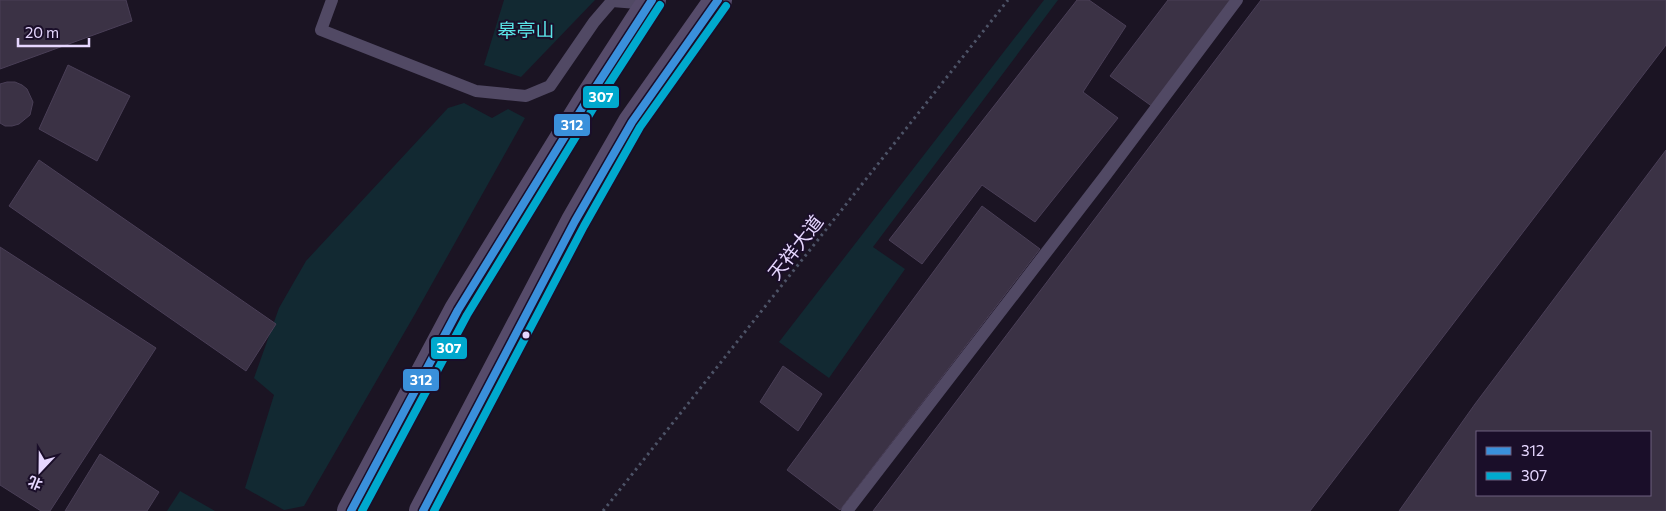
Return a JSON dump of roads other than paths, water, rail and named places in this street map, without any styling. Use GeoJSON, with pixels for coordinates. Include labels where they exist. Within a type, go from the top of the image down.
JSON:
{"type":"FeatureCollection","features":[{"type":"Feature","properties":{"kind":"main road"},"geometry":{"type":"LineString","coordinates":[[423,511],[575,221],[632,122],[718,0]]}},
{"type":"Feature","properties":{"kind":"main road"},"geometry":{"type":"LineString","coordinates":[[351,511],[458,310],[586,102],[651,2]]}},
{"type":"Feature","properties":{"kind":"lane"},"geometry":{"type":"LineString","coordinates":[[332,0],[321,30],[476,91],[526,96],[550,86],[594,22],[612,1],[651,2]]}},
{"type":"Feature","properties":{"kind":"lane"},"geometry":{"type":"LineString","coordinates":[[847,511],[1099,184],[1237,0]]}},
{"type":"Feature","properties":{"kind":"park label","name":"皋亭山"},"geometry":{"type":"Point","coordinates":[526,29]}}]}
